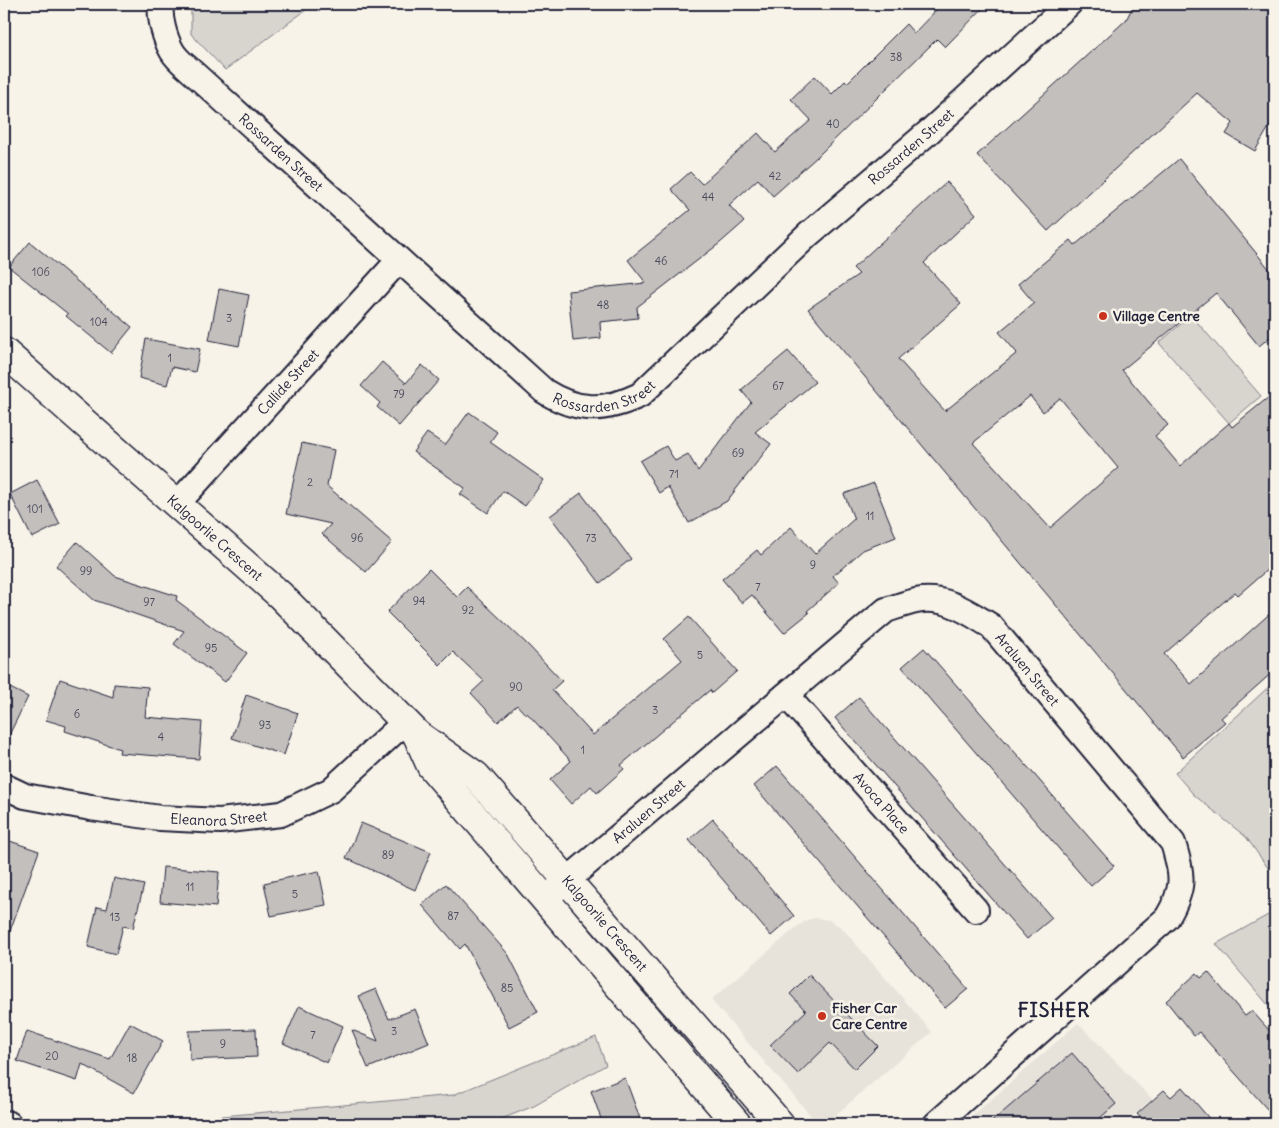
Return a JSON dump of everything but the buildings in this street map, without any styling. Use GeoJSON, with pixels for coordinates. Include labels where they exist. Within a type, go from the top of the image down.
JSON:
{"type":"FeatureCollection","features":[{"type":"Feature","properties":{"kind":"street","name":"Rossarden Street"},"geometry":{"type":"LineString","coordinates":[[161,4],[160,11],[172,52],[189,70],[544,390],[558,400],[590,408],[609,407],[640,395],[809,234],[931,130],[1069,4]]}},
{"type":"Feature","properties":{"kind":"street","name":"Callide Street"},"geometry":{"type":"LineString","coordinates":[[177,504],[399,260]]}},
{"type":"Feature","properties":{"kind":"street","name":"Kalgoorlie Crescent"},"geometry":{"type":"LineString","coordinates":[[4,352],[280,595],[411,728],[476,776],[780,1124]]}},
{"type":"Feature","properties":{"kind":"street","name":"Araluen Street"},"geometry":{"type":"LineString","coordinates":[[545,899],[886,610],[917,600],[938,600],[958,606],[991,626],[1173,843],[1180,865],[1181,889],[1176,903],[1167,918],[936,1124]]}},
{"type":"Feature","properties":{"kind":"street","name":"Avoca Place"},"geometry":{"type":"LineString","coordinates":[[786,694],[976,910]]}},
{"type":"Feature","properties":{"kind":"street","name":"Kalgoorlie Crescent"},"geometry":{"type":"LineString","coordinates":[[411,728],[431,766],[737,1124]]}},
{"type":"Feature","properties":{"kind":"street","name":"Eleanora Street"},"geometry":{"type":"LineString","coordinates":[[4,786],[25,796],[160,818],[220,821],[281,814],[331,790],[411,728]]}},
{"type":"Feature","properties":{"kind":"street"},"geometry":{"type":"LineString","coordinates":[[4,1123],[9,1124]]}},
{"type":"Feature","properties":{"kind":"shaded area"},"geometry":{"type":"Polygon","coordinates":[[[191,4],[393,4],[310,7],[225,70],[191,34],[191,4]]]}},
{"type":"Feature","properties":{"kind":"shaded area"},"geometry":{"type":"Polygon","coordinates":[[[1191,315],[1261,396],[1229,423],[1159,343],[1191,315]]]}},
{"type":"Feature","properties":{"kind":"shaded area"},"geometry":{"type":"Polygon","coordinates":[[[1275,681],[1275,862],[1268,868],[1246,837],[1194,795],[1175,773],[1275,681]]]}},
{"type":"Feature","properties":{"kind":"shaded area"},"geometry":{"type":"Polygon","coordinates":[[[1268,915],[1275,924],[1275,1013],[1216,944],[1268,915]]]}},
{"type":"Feature","properties":{"kind":"shaded area","name":"Fisher Car Care Centre"},"geometry":{"type":"Polygon","coordinates":[[[815,918],[829,920],[842,928],[932,1032],[825,1124],[818,1124],[711,1000],[798,926],[807,920],[815,918]]]}},
{"type":"Feature","properties":{"kind":"shaded area"},"geometry":{"type":"Polygon","coordinates":[[[1078,1023],[1152,1099],[1129,1120],[1133,1124],[963,1124],[1078,1023]]]}},
{"type":"Feature","properties":{"kind":"shaded area"},"geometry":{"type":"Polygon","coordinates":[[[596,1037],[606,1065],[534,1106],[489,1124],[135,1124],[453,1095],[596,1037]]]}},
{"type":"Feature","properties":{"kind":"place","name":"Village Centre"},"geometry":{"type":"Point","coordinates":[1103,316]}},
{"type":"Feature","properties":{"kind":"place","name":"Fisher Car Care Centre"},"geometry":{"type":"Point","coordinates":[822,1016]}},
{"type":"Feature","properties":{"kind":"district","name":"FISHER"},"geometry":{"type":"Point","coordinates":[1054,1010]}}]}
